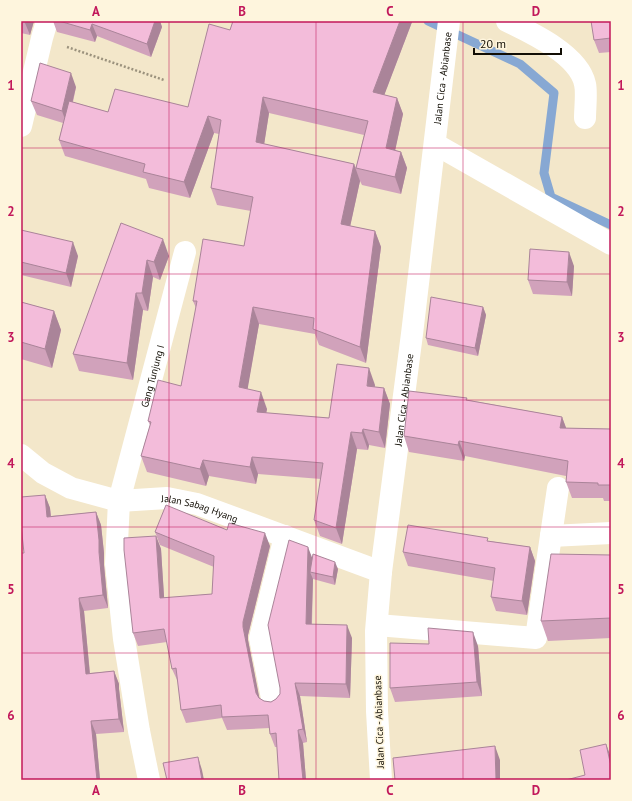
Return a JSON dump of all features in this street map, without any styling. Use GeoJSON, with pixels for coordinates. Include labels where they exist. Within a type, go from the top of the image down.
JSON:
{"type":"FeatureCollection","features":[{"type":"Feature","properties":{"kind":"street","name":"Jalan Cica - Abianbase"},"geometry":{"type":"LineString","coordinates":[[381,780],[377,711],[377,625],[381,572],[412,334],[449,21]]}},
{"type":"Feature","properties":{"kind":"street"},"geometry":{"type":"LineString","coordinates":[[507,21],[555,47],[571,59],[580,70],[585,84],[585,118]]}},
{"type":"Feature","properties":{"kind":"street"},"geometry":{"type":"LineString","coordinates":[[21,126],[44,30]]}},
{"type":"Feature","properties":{"kind":"street"},"geometry":{"type":"LineString","coordinates":[[434,144],[611,244]]}},
{"type":"Feature","properties":{"kind":"street","name":"Gang Tunjung I"},"geometry":{"type":"LineString","coordinates":[[149,780],[139,732],[124,639],[116,564],[120,501],[185,252]]}},
{"type":"Feature","properties":{"kind":"street","name":"Jalan Sabag Hyang"},"geometry":{"type":"LineString","coordinates":[[21,455],[43,473],[71,488],[120,501],[167,498],[197,504],[381,572]]}},
{"type":"Feature","properties":{"kind":"street"},"geometry":{"type":"LineString","coordinates":[[377,625],[536,638],[558,488]]}},
{"type":"Feature","properties":{"kind":"street"},"geometry":{"type":"LineString","coordinates":[[551,536],[611,533]]}},
{"type":"Feature","properties":{"kind":"street"},"geometry":{"type":"LineString","coordinates":[[273,703],[260,638],[285,536]]}},
{"type":"Feature","properties":{"kind":"path"},"geometry":{"type":"LineString","coordinates":[[44,30],[164,80]]}},
{"type":"Feature","properties":{"kind":"building"},"geometry":{"type":"Polygon","coordinates":[[[59,21],[155,21],[147,44],[92,24],[90,30],[59,21]]]}},
{"type":"Feature","properties":{"kind":"building"},"geometry":{"type":"Polygon","coordinates":[[[233,21],[400,21],[373,92],[397,98],[386,148],[401,152],[395,177],[356,168],[368,121],[263,97],[256,142],[354,164],[341,224],[375,231],[360,347],[313,329],[314,318],[253,307],[239,387],[261,392],[257,412],[329,418],[337,364],[369,368],[367,386],[384,388],[379,432],[363,429],[362,433],[351,432],[336,528],[314,520],[323,463],[252,457],[250,467],[203,460],[200,469],[141,456],[151,422],[148,421],[158,380],[181,386],[197,301],[193,301],[203,239],[244,246],[253,197],[211,188],[221,120],[208,116],[184,182],[143,172],[145,164],[59,140],[69,101],[108,112],[115,89],[188,107],[209,24],[230,30],[233,21]]]}},
{"type":"Feature","properties":{"kind":"building"},"geometry":{"type":"Polygon","coordinates":[[[591,21],[611,21],[611,38],[594,40],[591,21]]]}},
{"type":"Feature","properties":{"kind":"building"},"geometry":{"type":"Polygon","coordinates":[[[40,63],[71,73],[62,111],[31,101],[40,63]]]}},
{"type":"Feature","properties":{"kind":"building"},"geometry":{"type":"Polygon","coordinates":[[[121,223],[163,239],[154,262],[147,260],[142,293],[136,293],[127,363],[73,354],[121,223]]]}},
{"type":"Feature","properties":{"kind":"building"},"geometry":{"type":"Polygon","coordinates":[[[21,230],[73,242],[66,273],[21,262],[21,230]]]}},
{"type":"Feature","properties":{"kind":"building"},"geometry":{"type":"Polygon","coordinates":[[[530,249],[569,252],[567,282],[528,280],[530,249]]]}},
{"type":"Feature","properties":{"kind":"building"},"geometry":{"type":"Polygon","coordinates":[[[431,297],[483,307],[475,348],[426,338],[431,297]]]}},
{"type":"Feature","properties":{"kind":"building"},"geometry":{"type":"Polygon","coordinates":[[[21,302],[54,311],[45,349],[21,342],[21,302]]]}},
{"type":"Feature","properties":{"kind":"building"},"geometry":{"type":"Polygon","coordinates":[[[409,391],[467,398],[466,400],[562,417],[560,428],[611,429],[611,485],[566,482],[568,461],[459,441],[458,445],[404,436],[409,391]]]}},
{"type":"Feature","properties":{"kind":"building"},"geometry":{"type":"Polygon","coordinates":[[[45,495],[47,517],[96,512],[103,595],[79,598],[86,674],[114,671],[119,719],[91,721],[97,780],[21,780],[21,553],[24,553],[21,525],[21,497],[45,495]]]}},
{"type":"Feature","properties":{"kind":"building"},"geometry":{"type":"Polygon","coordinates":[[[166,505],[227,530],[229,523],[265,533],[243,622],[256,693],[259,698],[264,701],[271,702],[280,694],[268,625],[289,540],[308,547],[306,624],[347,625],[346,684],[295,683],[303,729],[298,730],[303,780],[279,780],[276,733],[270,734],[268,715],[222,717],[221,705],[181,710],[176,668],[172,669],[164,629],[133,633],[124,538],[156,536],[160,598],[212,594],[214,556],[155,532],[166,505]]]}},
{"type":"Feature","properties":{"kind":"building"},"geometry":{"type":"Polygon","coordinates":[[[408,525],[488,538],[487,541],[530,547],[522,601],[491,597],[495,568],[403,552],[408,525]]]}},
{"type":"Feature","properties":{"kind":"building"},"geometry":{"type":"Polygon","coordinates":[[[313,554],[335,562],[333,577],[310,572],[313,554]]]}},
{"type":"Feature","properties":{"kind":"building"},"geometry":{"type":"Polygon","coordinates":[[[551,554],[611,555],[611,618],[541,621],[551,554]]]}},
{"type":"Feature","properties":{"kind":"building"},"geometry":{"type":"Polygon","coordinates":[[[428,628],[473,632],[477,682],[390,688],[390,643],[429,644],[428,628]]]}},
{"type":"Feature","properties":{"kind":"building"},"geometry":{"type":"Polygon","coordinates":[[[606,744],[611,766],[611,780],[566,780],[585,775],[580,750],[606,744]]]}},
{"type":"Feature","properties":{"kind":"building"},"geometry":{"type":"Polygon","coordinates":[[[495,746],[496,780],[395,780],[393,758],[495,746]]]}},
{"type":"Feature","properties":{"kind":"building"},"geometry":{"type":"Polygon","coordinates":[[[198,757],[202,780],[167,780],[163,763],[198,757]]]}},
{"type":"Feature","properties":{"kind":"waterway"},"geometry":{"type":"LineString","coordinates":[[428,21],[520,64],[554,93],[544,173],[551,197],[611,225]]}}]}
